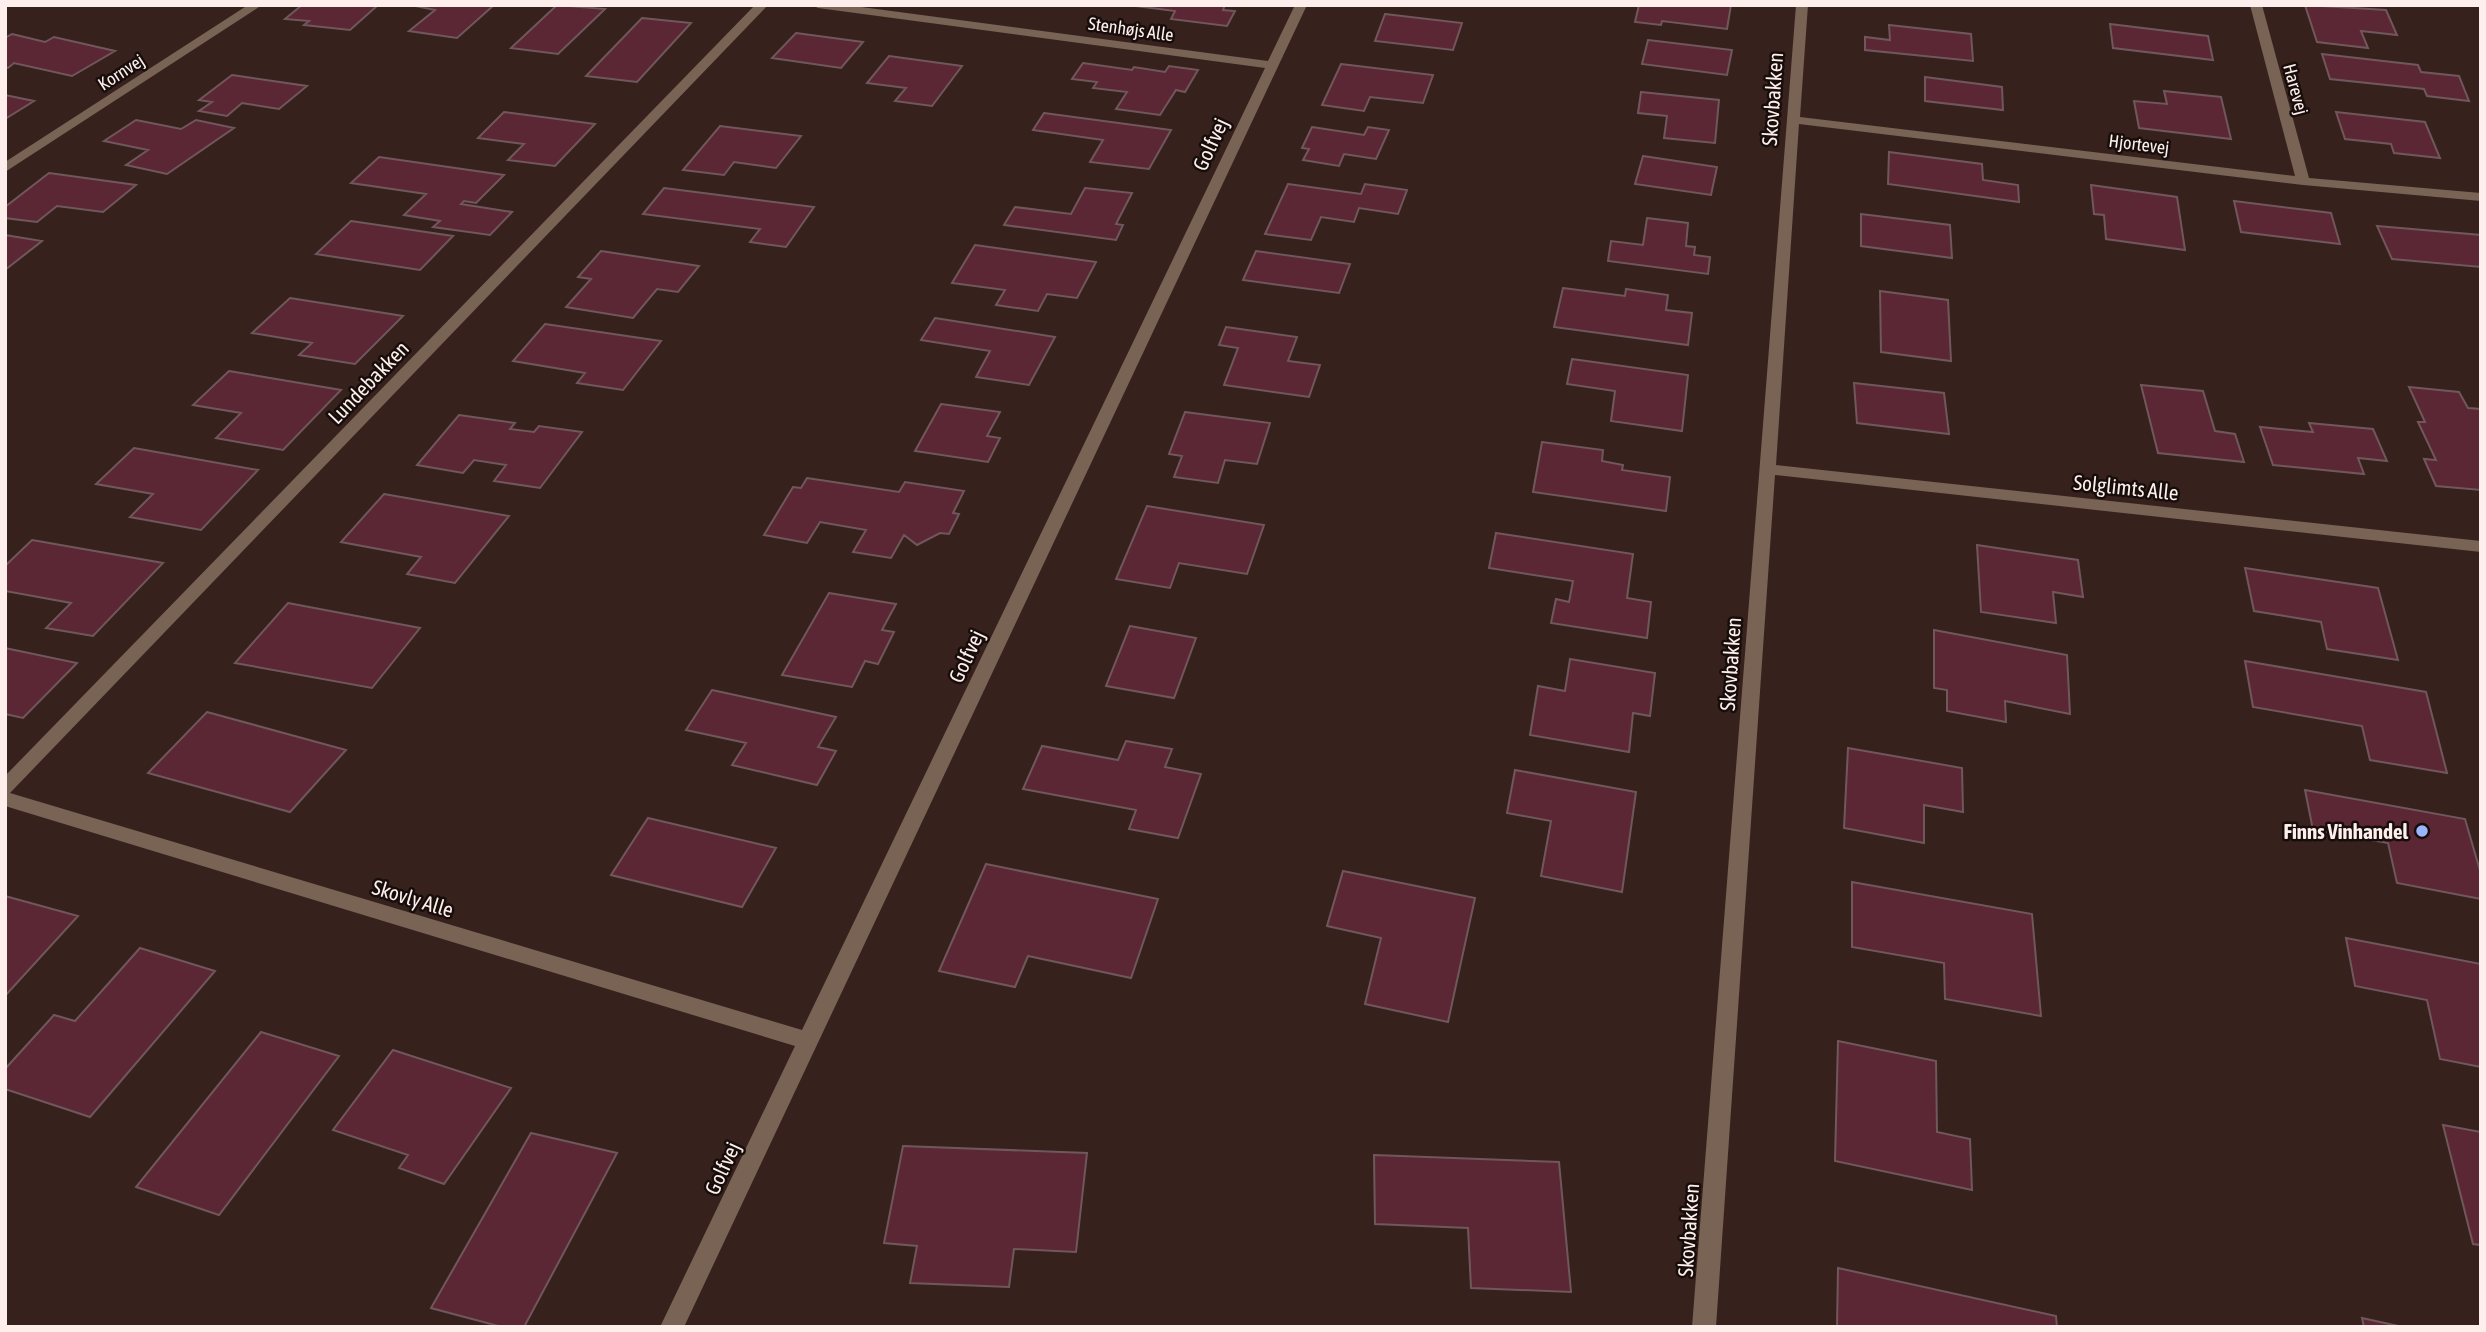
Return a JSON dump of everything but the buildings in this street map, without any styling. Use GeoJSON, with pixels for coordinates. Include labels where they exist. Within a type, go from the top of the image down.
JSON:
{"type":"FeatureCollection","features":[{"type":"Feature","properties":{"kind":"street","name":"Kornvej"},"geometry":{"type":"LineString","coordinates":[[5,168],[256,5]]}},
{"type":"Feature","properties":{"kind":"street","name":"Lundebakken"},"geometry":{"type":"LineString","coordinates":[[5,788],[762,5]]}},
{"type":"Feature","properties":{"kind":"street","name":"Stenhøjs Alle"},"geometry":{"type":"LineString","coordinates":[[818,5],[1273,65]]}},
{"type":"Feature","properties":{"kind":"street","name":"Golfvej"},"geometry":{"type":"LineString","coordinates":[[672,1327],[1301,5]]}},
{"type":"Feature","properties":{"kind":"street","name":"Skovbakken"},"geometry":{"type":"LineString","coordinates":[[1704,1327],[1802,5]]}},
{"type":"Feature","properties":{"kind":"street","name":"Harevej"},"geometry":{"type":"LineString","coordinates":[[2256,5],[2303,181]]}},
{"type":"Feature","properties":{"kind":"street","name":"Hjortevej"},"geometry":{"type":"LineString","coordinates":[[1793,120],[2303,181],[2481,197]]}},
{"type":"Feature","properties":{"kind":"street","name":"Solglimts Alle"},"geometry":{"type":"LineString","coordinates":[[1766,469],[2481,547]]}},
{"type":"Feature","properties":{"kind":"street","name":"Skovly Alle"},"geometry":{"type":"LineString","coordinates":[[5,799],[808,1041]]}},
{"type":"Feature","properties":{"kind":"place","name":"Finns Vinhandel"},"geometry":{"type":"Point","coordinates":[2422,831]}}]}
